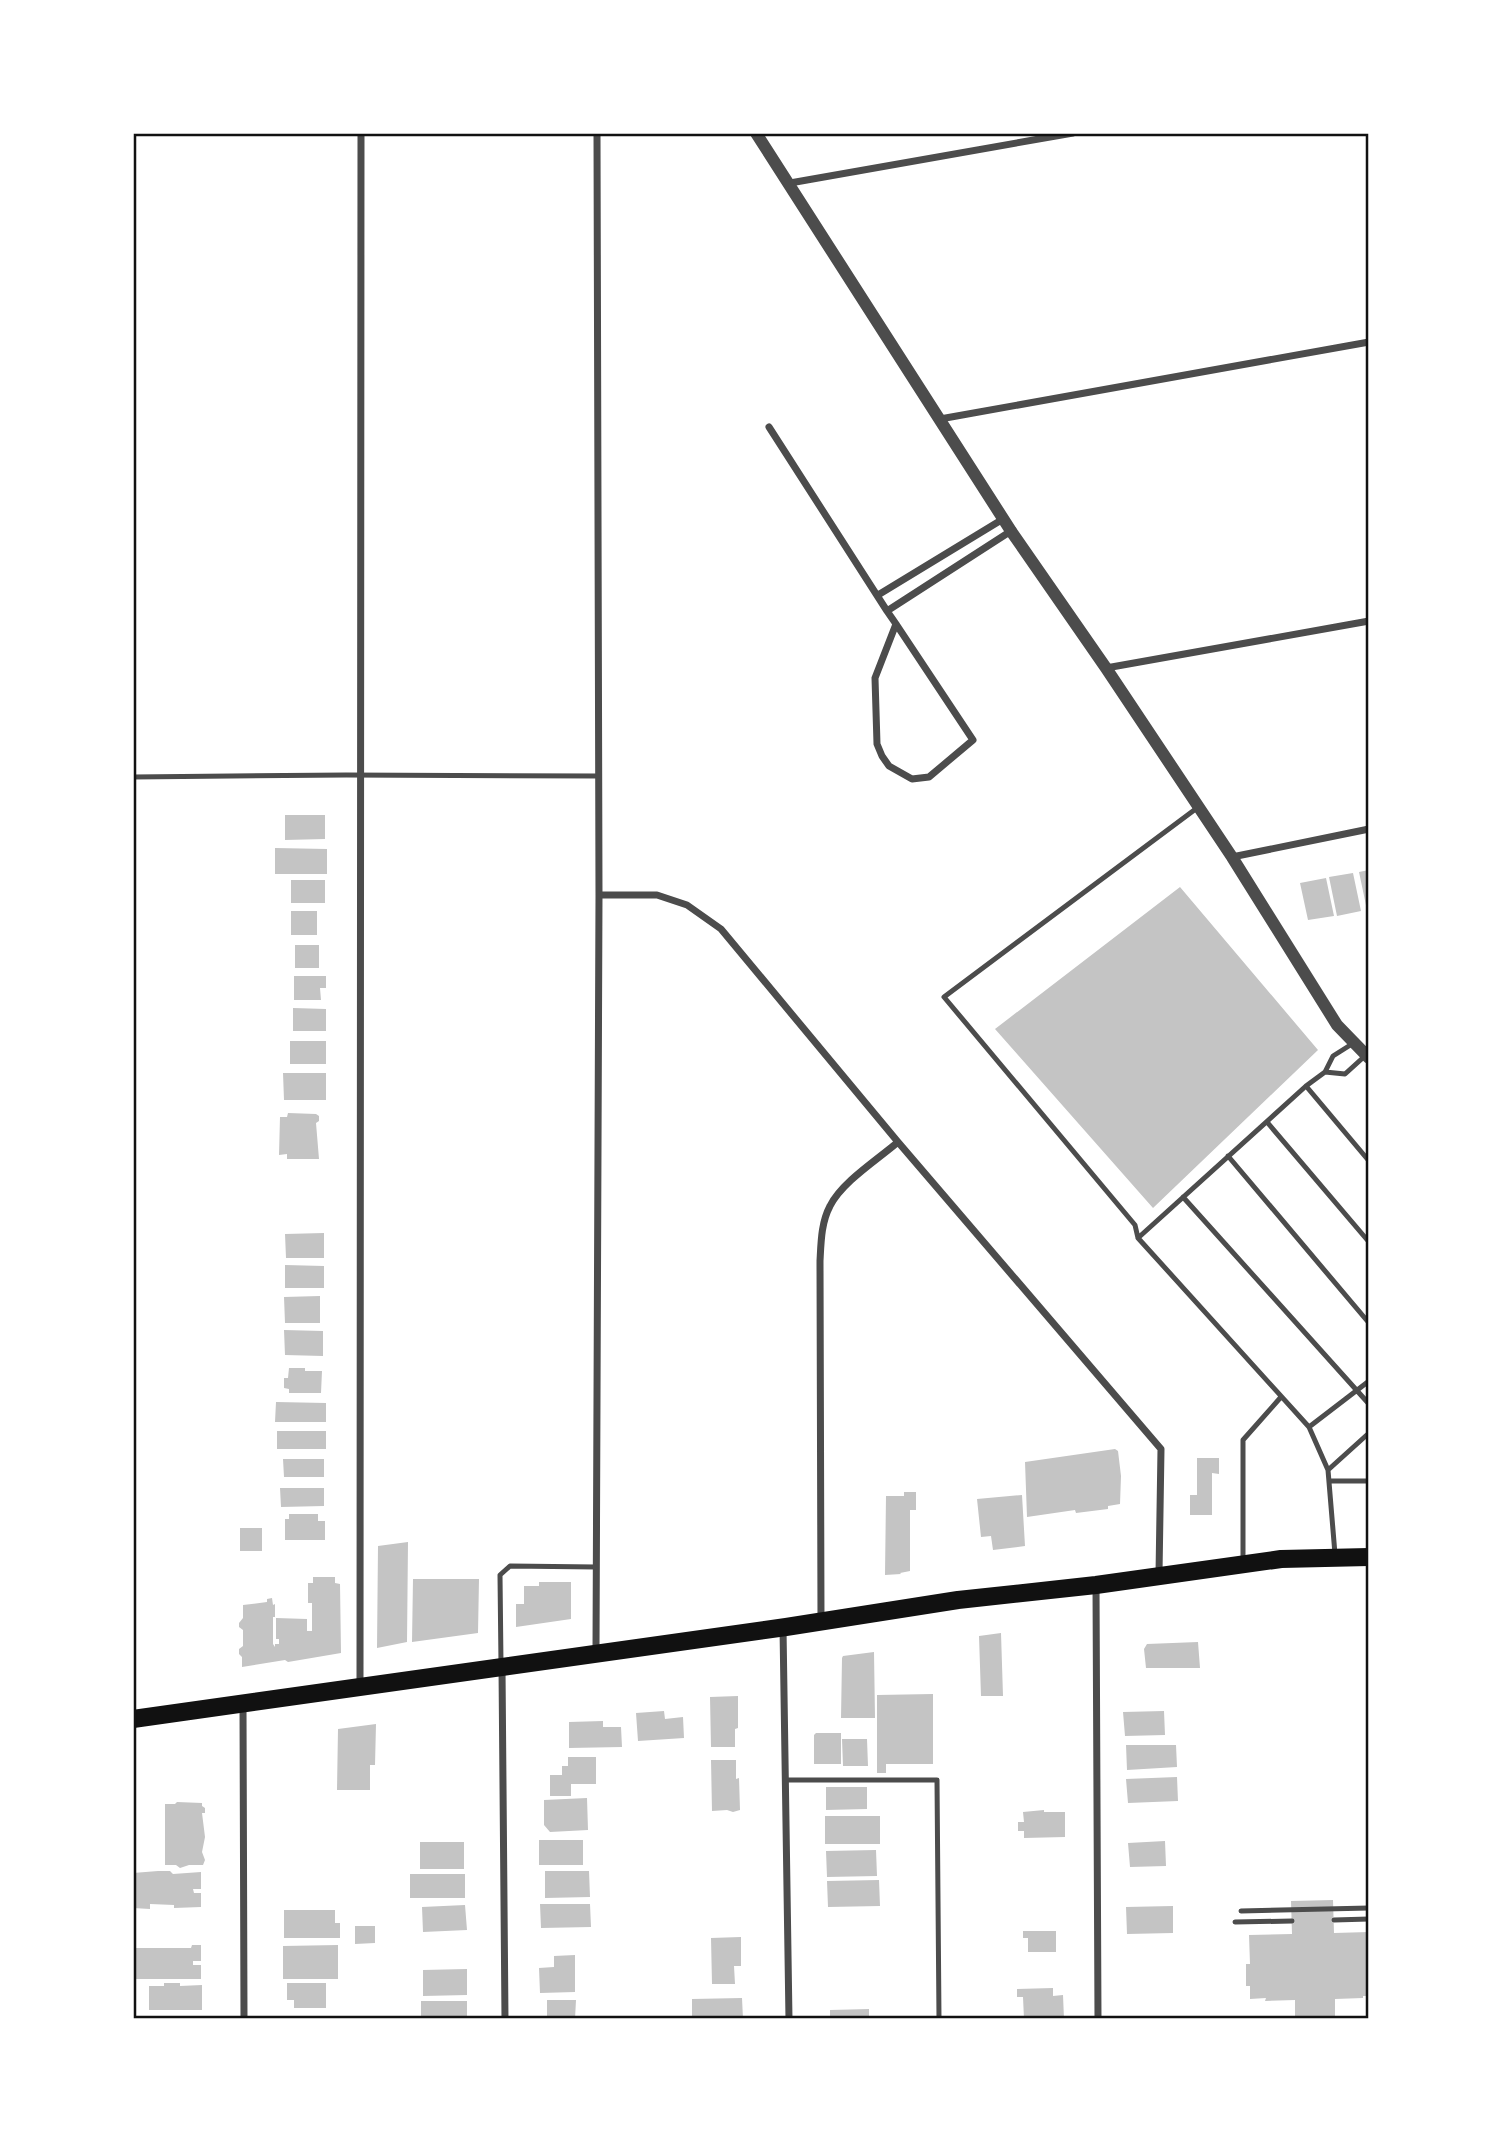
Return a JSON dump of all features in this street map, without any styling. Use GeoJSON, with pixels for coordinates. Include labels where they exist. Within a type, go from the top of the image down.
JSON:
{"type":"FeatureCollection","features":[{"type":"Feature","properties":{"kind":"main road"},"geometry":{"type":"LineString","coordinates":[[133,1719],[821,1622],[958,1600],[1096,1585],[1281,1559],[1369,1557]]}},
{"type":"Feature","properties":{"kind":"street"},"geometry":{"type":"LineString","coordinates":[[360,1687],[361,133]]}},
{"type":"Feature","properties":{"kind":"street"},"geometry":{"type":"LineString","coordinates":[[596,1653],[599,895],[597,133]]}},
{"type":"Feature","properties":{"kind":"street"},"geometry":{"type":"LineString","coordinates":[[756,133],[1003,519],[1199,807],[1338,1025],[1368,1057]]}},
{"type":"Feature","properties":{"kind":"street"},"geometry":{"type":"LineString","coordinates":[[790,183],[1073,133]]}},
{"type":"Feature","properties":{"kind":"street"},"geometry":{"type":"LineString","coordinates":[[940,419],[1369,342]]}},
{"type":"Feature","properties":{"kind":"street"},"geometry":{"type":"LineString","coordinates":[[769,427],[973,740],[929,777],[912,779],[889,766],[877,744],[875,678],[896,625]]}},
{"type":"Feature","properties":{"kind":"street"},"geometry":{"type":"LineString","coordinates":[[878,595],[1003,519]]}},
{"type":"Feature","properties":{"kind":"street"},"geometry":{"type":"LineString","coordinates":[[887,611],[1011,531]]}},
{"type":"Feature","properties":{"kind":"street"},"geometry":{"type":"LineString","coordinates":[[1106,668],[1369,621]]}},
{"type":"Feature","properties":{"kind":"street"},"geometry":{"type":"LineString","coordinates":[[1232,857],[1369,829]]}},
{"type":"Feature","properties":{"kind":"street"},"geometry":{"type":"LineString","coordinates":[[599,895],[657,895],[687,905],[722,929],[898,1142],[1161,1448],[1160,1574]]}},
{"type":"Feature","properties":{"kind":"street"},"geometry":{"type":"LineString","coordinates":[[821,1622],[822,1231],[830,1205],[842,1190],[898,1142]]}},
{"type":"Feature","properties":{"kind":"street"},"geometry":{"type":"LineString","coordinates":[[1096,1585],[1098,2019]]}},
{"type":"Feature","properties":{"kind":"street"},"geometry":{"type":"LineString","coordinates":[[783,1627],[789,2019]]}},
{"type":"Feature","properties":{"kind":"street"},"geometry":{"type":"LineString","coordinates":[[502,1668],[505,2019]]}},
{"type":"Feature","properties":{"kind":"street"},"geometry":{"type":"LineString","coordinates":[[243,1704],[244,2019]]}},
{"type":"Feature","properties":{"kind":"lane"},"geometry":{"type":"LineString","coordinates":[[133,777],[599,776]]}},
{"type":"Feature","properties":{"kind":"lane"},"geometry":{"type":"LineString","coordinates":[[1199,807],[944,997],[1135,1225],[1138,1238],[1309,1427],[1328,1470],[1335,1557]]}},
{"type":"Feature","properties":{"kind":"lane"},"geometry":{"type":"LineString","coordinates":[[1138,1238],[1306,1086],[1325,1072],[1333,1056],[1354,1042]]}},
{"type":"Feature","properties":{"kind":"lane"},"geometry":{"type":"LineString","coordinates":[[1325,1072],[1345,1074],[1368,1057]]}},
{"type":"Feature","properties":{"kind":"lane"},"geometry":{"type":"LineString","coordinates":[[1306,1086],[1369,1161]]}},
{"type":"Feature","properties":{"kind":"lane"},"geometry":{"type":"LineString","coordinates":[[1266,1122],[1369,1242]]}},
{"type":"Feature","properties":{"kind":"lane"},"geometry":{"type":"LineString","coordinates":[[1228,1156],[1369,1323]]}},
{"type":"Feature","properties":{"kind":"lane"},"geometry":{"type":"LineString","coordinates":[[1184,1197],[1369,1404]]}},
{"type":"Feature","properties":{"kind":"lane"},"geometry":{"type":"LineString","coordinates":[[1309,1427],[1369,1381]]}},
{"type":"Feature","properties":{"kind":"lane"},"geometry":{"type":"LineString","coordinates":[[1242,1564],[1243,1440],[1281,1397]]}},
{"type":"Feature","properties":{"kind":"lane"},"geometry":{"type":"LineString","coordinates":[[1328,1470],[1369,1433]]}},
{"type":"Feature","properties":{"kind":"lane"},"geometry":{"type":"LineString","coordinates":[[1330,1481],[1369,1481]]}},
{"type":"Feature","properties":{"kind":"lane"},"geometry":{"type":"LineString","coordinates":[[502,1668],[500,1575],[510,1566],[596,1567]]}},
{"type":"Feature","properties":{"kind":"lane"},"geometry":{"type":"LineString","coordinates":[[786,1780],[937,1780],[939,2019]]}},
{"type":"Feature","properties":{"kind":"lane"},"geometry":{"type":"LineString","coordinates":[[1241,1911],[1369,1908]]}},
{"type":"Feature","properties":{"kind":"lane"},"geometry":{"type":"LineString","coordinates":[[1334,1920],[1369,1919]]}},
{"type":"Feature","properties":{"kind":"lane"},"geometry":{"type":"LineString","coordinates":[[1236,1922],[1292,1921]]}},
{"type":"Feature","properties":{"kind":"building"},"geometry":{"type":"Polygon","coordinates":[[[285,815],[325,815],[325,839],[285,840],[285,815]]]}},
{"type":"Feature","properties":{"kind":"building"},"geometry":{"type":"Polygon","coordinates":[[[275,848],[327,849],[327,874],[275,874],[275,848]]]}},
{"type":"Feature","properties":{"kind":"building"},"geometry":{"type":"Polygon","coordinates":[[[1369,870],[1369,910],[1367,910],[1359,872],[1369,870]]]}},
{"type":"Feature","properties":{"kind":"building"},"geometry":{"type":"Polygon","coordinates":[[[1353,873],[1361,911],[1337,916],[1329,877],[1353,873]]]}},
{"type":"Feature","properties":{"kind":"building"},"geometry":{"type":"Polygon","coordinates":[[[1326,878],[1334,916],[1308,920],[1300,883],[1326,878]]]}},
{"type":"Feature","properties":{"kind":"building"},"geometry":{"type":"Polygon","coordinates":[[[291,880],[325,880],[325,903],[291,903],[291,880]]]}},
{"type":"Feature","properties":{"kind":"building"},"geometry":{"type":"Polygon","coordinates":[[[1180,887],[1318,1050],[1153,1208],[995,1029],[1180,887]]]}},
{"type":"Feature","properties":{"kind":"building"},"geometry":{"type":"Polygon","coordinates":[[[291,911],[317,911],[317,935],[291,935],[291,911]]]}},
{"type":"Feature","properties":{"kind":"building"},"geometry":{"type":"Polygon","coordinates":[[[295,945],[319,945],[319,968],[295,968],[295,945]]]}},
{"type":"Feature","properties":{"kind":"building"},"geometry":{"type":"Polygon","coordinates":[[[294,976],[326,976],[326,988],[320,988],[321,1000],[294,1000],[294,976]]]}},
{"type":"Feature","properties":{"kind":"building"},"geometry":{"type":"Polygon","coordinates":[[[293,1008],[326,1009],[326,1031],[293,1031],[293,1008]]]}},
{"type":"Feature","properties":{"kind":"building"},"geometry":{"type":"Polygon","coordinates":[[[290,1041],[326,1041],[326,1064],[290,1064],[290,1041]]]}},
{"type":"Feature","properties":{"kind":"building"},"geometry":{"type":"Polygon","coordinates":[[[283,1073],[326,1073],[326,1100],[284,1100],[283,1073]]]}},
{"type":"Feature","properties":{"kind":"building"},"geometry":{"type":"Polygon","coordinates":[[[288,1113],[319,1116],[316,1123],[319,1159],[287,1159],[287,1154],[279,1155],[280,1117],[287,1117],[288,1113]]]}},
{"type":"Feature","properties":{"kind":"building"},"geometry":{"type":"Polygon","coordinates":[[[324,1233],[324,1258],[286,1258],[285,1234],[324,1233]]]}},
{"type":"Feature","properties":{"kind":"building"},"geometry":{"type":"Polygon","coordinates":[[[285,1265],[324,1266],[324,1288],[285,1288],[285,1265]]]}},
{"type":"Feature","properties":{"kind":"building"},"geometry":{"type":"Polygon","coordinates":[[[320,1296],[320,1323],[285,1323],[284,1297],[320,1296]]]}},
{"type":"Feature","properties":{"kind":"building"},"geometry":{"type":"Polygon","coordinates":[[[284,1330],[323,1331],[323,1356],[285,1355],[284,1330]]]}},
{"type":"Feature","properties":{"kind":"building"},"geometry":{"type":"Polygon","coordinates":[[[289,1368],[322,1371],[321,1393],[289,1393],[289,1389],[284,1388],[284,1378],[288,1378],[289,1368]]]}},
{"type":"Feature","properties":{"kind":"building"},"geometry":{"type":"Polygon","coordinates":[[[276,1402],[326,1403],[326,1422],[275,1422],[276,1402]]]}},
{"type":"Feature","properties":{"kind":"building"},"geometry":{"type":"Polygon","coordinates":[[[277,1431],[326,1431],[326,1449],[277,1449],[277,1431]]]}},
{"type":"Feature","properties":{"kind":"building"},"geometry":{"type":"Polygon","coordinates":[[[1115,1449],[1118,1451],[1121,1476],[1120,1504],[1108,1506],[1108,1509],[1076,1513],[1075,1510],[1027,1517],[1025,1462],[1115,1449]]]}},
{"type":"Feature","properties":{"kind":"building"},"geometry":{"type":"Polygon","coordinates":[[[1197,1458],[1219,1458],[1219,1474],[1212,1473],[1212,1515],[1190,1515],[1190,1495],[1197,1495],[1197,1458]]]}},
{"type":"Feature","properties":{"kind":"building"},"geometry":{"type":"Polygon","coordinates":[[[283,1459],[324,1459],[324,1477],[284,1477],[283,1459]]]}},
{"type":"Feature","properties":{"kind":"building"},"geometry":{"type":"Polygon","coordinates":[[[280,1488],[324,1488],[324,1506],[281,1507],[280,1488]]]}},
{"type":"Feature","properties":{"kind":"building"},"geometry":{"type":"Polygon","coordinates":[[[904,1492],[916,1492],[916,1510],[910,1510],[910,1571],[885,1575],[886,1496],[904,1496],[904,1492]]]}},
{"type":"Feature","properties":{"kind":"building"},"geometry":{"type":"Polygon","coordinates":[[[1022,1495],[1025,1546],[993,1550],[991,1536],[981,1537],[977,1499],[1022,1495]]]}},
{"type":"Feature","properties":{"kind":"building"},"geometry":{"type":"Polygon","coordinates":[[[289,1514],[318,1514],[318,1521],[325,1521],[325,1540],[285,1540],[285,1519],[289,1519],[289,1514]]]}},
{"type":"Feature","properties":{"kind":"building"},"geometry":{"type":"Polygon","coordinates":[[[240,1528],[262,1528],[262,1551],[240,1551],[240,1528]]]}},
{"type":"Feature","properties":{"kind":"building"},"geometry":{"type":"Polygon","coordinates":[[[408,1542],[407,1642],[377,1648],[378,1546],[408,1542]]]}},
{"type":"Feature","properties":{"kind":"building"},"geometry":{"type":"Polygon","coordinates":[[[313,1577],[335,1577],[335,1583],[340,1584],[341,1653],[242,1667],[239,1649],[243,1646],[243,1630],[239,1623],[243,1618],[243,1605],[267,1602],[267,1599],[272,1598],[273,1605],[275,1604],[273,1644],[275,1647],[275,1644],[279,1644],[279,1639],[276,1639],[276,1618],[307,1619],[307,1631],[312,1631],[312,1603],[308,1603],[308,1583],[313,1583],[313,1577]]]}},
{"type":"Feature","properties":{"kind":"building"},"geometry":{"type":"Polygon","coordinates":[[[413,1579],[479,1579],[478,1633],[412,1642],[413,1579]]]}},
{"type":"Feature","properties":{"kind":"building"},"geometry":{"type":"Polygon","coordinates":[[[539,1582],[571,1582],[571,1619],[516,1627],[516,1604],[524,1604],[524,1586],[539,1586],[539,1582]]]}},
{"type":"Feature","properties":{"kind":"building"},"geometry":{"type":"Polygon","coordinates":[[[1001,1633],[1003,1696],[981,1696],[979,1636],[1001,1633]]]}},
{"type":"Feature","properties":{"kind":"building"},"geometry":{"type":"Polygon","coordinates":[[[1198,1642],[1200,1668],[1146,1668],[1144,1649],[1147,1644],[1198,1642]]]}},
{"type":"Feature","properties":{"kind":"building"},"geometry":{"type":"Polygon","coordinates":[[[874,1652],[875,1718],[841,1718],[843,1656],[874,1652]]]}},
{"type":"Feature","properties":{"kind":"building"},"geometry":{"type":"Polygon","coordinates":[[[933,1694],[933,1764],[886,1764],[886,1773],[877,1773],[877,1695],[933,1694]]]}},
{"type":"Feature","properties":{"kind":"building"},"geometry":{"type":"Polygon","coordinates":[[[738,1696],[735,1747],[711,1747],[710,1697],[738,1696]]]}},
{"type":"Feature","properties":{"kind":"building"},"geometry":{"type":"Polygon","coordinates":[[[664,1711],[665,1719],[683,1717],[684,1738],[638,1741],[636,1713],[664,1711]]]}},
{"type":"Feature","properties":{"kind":"building"},"geometry":{"type":"Polygon","coordinates":[[[1164,1711],[1165,1735],[1125,1736],[1123,1712],[1164,1711]]]}},
{"type":"Feature","properties":{"kind":"building"},"geometry":{"type":"Polygon","coordinates":[[[603,1721],[603,1727],[621,1727],[622,1747],[569,1748],[569,1722],[603,1721]]]}},
{"type":"Feature","properties":{"kind":"building"},"geometry":{"type":"Polygon","coordinates":[[[376,1724],[375,1765],[370,1765],[370,1790],[337,1790],[338,1729],[376,1724]]]}},
{"type":"Feature","properties":{"kind":"building"},"geometry":{"type":"Polygon","coordinates":[[[816,1733],[841,1733],[841,1764],[814,1764],[816,1733]]]}},
{"type":"Feature","properties":{"kind":"building"},"geometry":{"type":"Polygon","coordinates":[[[842,1739],[867,1739],[868,1766],[843,1766],[842,1739]]]}},
{"type":"Feature","properties":{"kind":"building"},"geometry":{"type":"Polygon","coordinates":[[[1126,1745],[1176,1745],[1177,1767],[1127,1770],[1126,1745]]]}},
{"type":"Feature","properties":{"kind":"building"},"geometry":{"type":"Polygon","coordinates":[[[568,1757],[596,1757],[596,1784],[571,1784],[571,1796],[550,1796],[550,1775],[562,1775],[562,1766],[568,1766],[568,1757]]]}},
{"type":"Feature","properties":{"kind":"building"},"geometry":{"type":"Polygon","coordinates":[[[711,1760],[736,1760],[740,1810],[712,1811],[711,1760]]]}},
{"type":"Feature","properties":{"kind":"building"},"geometry":{"type":"Polygon","coordinates":[[[1177,1777],[1178,1801],[1128,1803],[1126,1779],[1177,1777]]]}},
{"type":"Feature","properties":{"kind":"building"},"geometry":{"type":"Polygon","coordinates":[[[826,1787],[867,1787],[867,1809],[826,1810],[826,1787]]]}},
{"type":"Feature","properties":{"kind":"building"},"geometry":{"type":"Polygon","coordinates":[[[587,1798],[588,1830],[550,1832],[544,1825],[544,1800],[587,1798]]]}},
{"type":"Feature","properties":{"kind":"building"},"geometry":{"type":"Polygon","coordinates":[[[202,1803],[205,1808],[205,1813],[202,1813],[205,1837],[203,1865],[180,1868],[176,1865],[165,1865],[165,1804],[202,1803]]]}},
{"type":"Feature","properties":{"kind":"building"},"geometry":{"type":"Polygon","coordinates":[[[1023,1812],[1065,1812],[1065,1837],[1024,1838],[1024,1831],[1018,1831],[1018,1822],[1024,1822],[1023,1812]]]}},
{"type":"Feature","properties":{"kind":"building"},"geometry":{"type":"Polygon","coordinates":[[[825,1816],[880,1816],[880,1844],[825,1844],[825,1816]]]}},
{"type":"Feature","properties":{"kind":"building"},"geometry":{"type":"Polygon","coordinates":[[[539,1840],[583,1840],[583,1865],[539,1865],[539,1840]]]}},
{"type":"Feature","properties":{"kind":"building"},"geometry":{"type":"Polygon","coordinates":[[[1165,1841],[1166,1866],[1130,1867],[1128,1843],[1165,1841]]]}},
{"type":"Feature","properties":{"kind":"building"},"geometry":{"type":"Polygon","coordinates":[[[420,1842],[464,1842],[464,1869],[420,1869],[420,1842]]]}},
{"type":"Feature","properties":{"kind":"building"},"geometry":{"type":"Polygon","coordinates":[[[876,1850],[877,1876],[827,1877],[826,1851],[876,1850]]]}},
{"type":"Feature","properties":{"kind":"building"},"geometry":{"type":"Polygon","coordinates":[[[170,1871],[173,1874],[201,1872],[201,1889],[193,1889],[194,1893],[201,1893],[201,1907],[174,1908],[174,1905],[150,1904],[150,1909],[133,1908],[133,1873],[170,1871]]]}},
{"type":"Feature","properties":{"kind":"building"},"geometry":{"type":"Polygon","coordinates":[[[545,1871],[589,1871],[590,1897],[545,1898],[545,1871]]]}},
{"type":"Feature","properties":{"kind":"building"},"geometry":{"type":"Polygon","coordinates":[[[410,1874],[465,1874],[465,1898],[410,1898],[410,1874]]]}},
{"type":"Feature","properties":{"kind":"building"},"geometry":{"type":"Polygon","coordinates":[[[879,1880],[880,1906],[828,1907],[827,1881],[879,1880]]]}},
{"type":"Feature","properties":{"kind":"building"},"geometry":{"type":"Polygon","coordinates":[[[1333,1900],[1334,1933],[1369,1932],[1369,1996],[1335,1999],[1335,2019],[1295,2019],[1295,2000],[1250,1999],[1250,1986],[1246,1986],[1246,1964],[1250,1964],[1249,1935],[1292,1934],[1291,1901],[1333,1900]]]}},
{"type":"Feature","properties":{"kind":"building"},"geometry":{"type":"Polygon","coordinates":[[[540,1904],[590,1904],[591,1927],[541,1928],[540,1904]]]}},
{"type":"Feature","properties":{"kind":"building"},"geometry":{"type":"Polygon","coordinates":[[[465,1905],[467,1930],[423,1932],[422,1907],[465,1905]]]}},
{"type":"Feature","properties":{"kind":"building"},"geometry":{"type":"Polygon","coordinates":[[[1173,1906],[1173,1933],[1127,1934],[1126,1907],[1173,1906]]]}},
{"type":"Feature","properties":{"kind":"building"},"geometry":{"type":"Polygon","coordinates":[[[284,1910],[335,1910],[335,1923],[340,1923],[340,1938],[284,1938],[284,1910]]]}},
{"type":"Feature","properties":{"kind":"building"},"geometry":{"type":"Polygon","coordinates":[[[355,1926],[375,1926],[375,1943],[355,1944],[355,1926]]]}},
{"type":"Feature","properties":{"kind":"building"},"geometry":{"type":"Polygon","coordinates":[[[1023,1931],[1056,1931],[1056,1952],[1028,1952],[1028,1938],[1023,1938],[1023,1931]]]}},
{"type":"Feature","properties":{"kind":"building"},"geometry":{"type":"Polygon","coordinates":[[[741,1937],[741,1966],[734,1966],[735,1984],[712,1984],[711,1938],[741,1937]]]}},
{"type":"Feature","properties":{"kind":"building"},"geometry":{"type":"Polygon","coordinates":[[[192,1945],[201,1945],[201,1961],[193,1961],[193,1965],[201,1965],[201,1979],[133,1979],[133,1948],[191,1948],[192,1945]]]}},
{"type":"Feature","properties":{"kind":"building"},"geometry":{"type":"Polygon","coordinates":[[[338,1945],[338,1979],[283,1979],[283,1946],[338,1945]]]}},
{"type":"Feature","properties":{"kind":"building"},"geometry":{"type":"Polygon","coordinates":[[[575,1955],[575,1992],[540,1993],[539,1968],[554,1967],[554,1956],[575,1955]]]}},
{"type":"Feature","properties":{"kind":"building"},"geometry":{"type":"Polygon","coordinates":[[[467,1969],[467,1995],[423,1996],[423,1970],[467,1969]]]}},
{"type":"Feature","properties":{"kind":"building"},"geometry":{"type":"Polygon","coordinates":[[[164,1983],[180,1983],[180,1986],[202,1985],[202,2010],[149,2010],[149,1986],[164,1986],[164,1983]]]}},
{"type":"Feature","properties":{"kind":"building"},"geometry":{"type":"Polygon","coordinates":[[[287,1983],[326,1983],[326,2008],[294,2008],[294,2000],[287,2000],[287,1983]]]}},
{"type":"Feature","properties":{"kind":"building"},"geometry":{"type":"Polygon","coordinates":[[[1053,1988],[1053,1996],[1063,1995],[1064,2019],[1024,2019],[1023,1997],[1017,1997],[1017,1989],[1053,1988]]]}},
{"type":"Feature","properties":{"kind":"building"},"geometry":{"type":"Polygon","coordinates":[[[742,1998],[743,2019],[692,2019],[692,1999],[742,1998]]]}},
{"type":"Feature","properties":{"kind":"building"},"geometry":{"type":"Polygon","coordinates":[[[547,2000],[576,2000],[575,2019],[547,2019],[547,2000]]]}},
{"type":"Feature","properties":{"kind":"building"},"geometry":{"type":"Polygon","coordinates":[[[421,2001],[467,2001],[467,2019],[421,2019],[421,2001]]]}},
{"type":"Feature","properties":{"kind":"building"},"geometry":{"type":"Polygon","coordinates":[[[869,2009],[869,2019],[830,2019],[830,2010],[869,2009]]]}}]}
